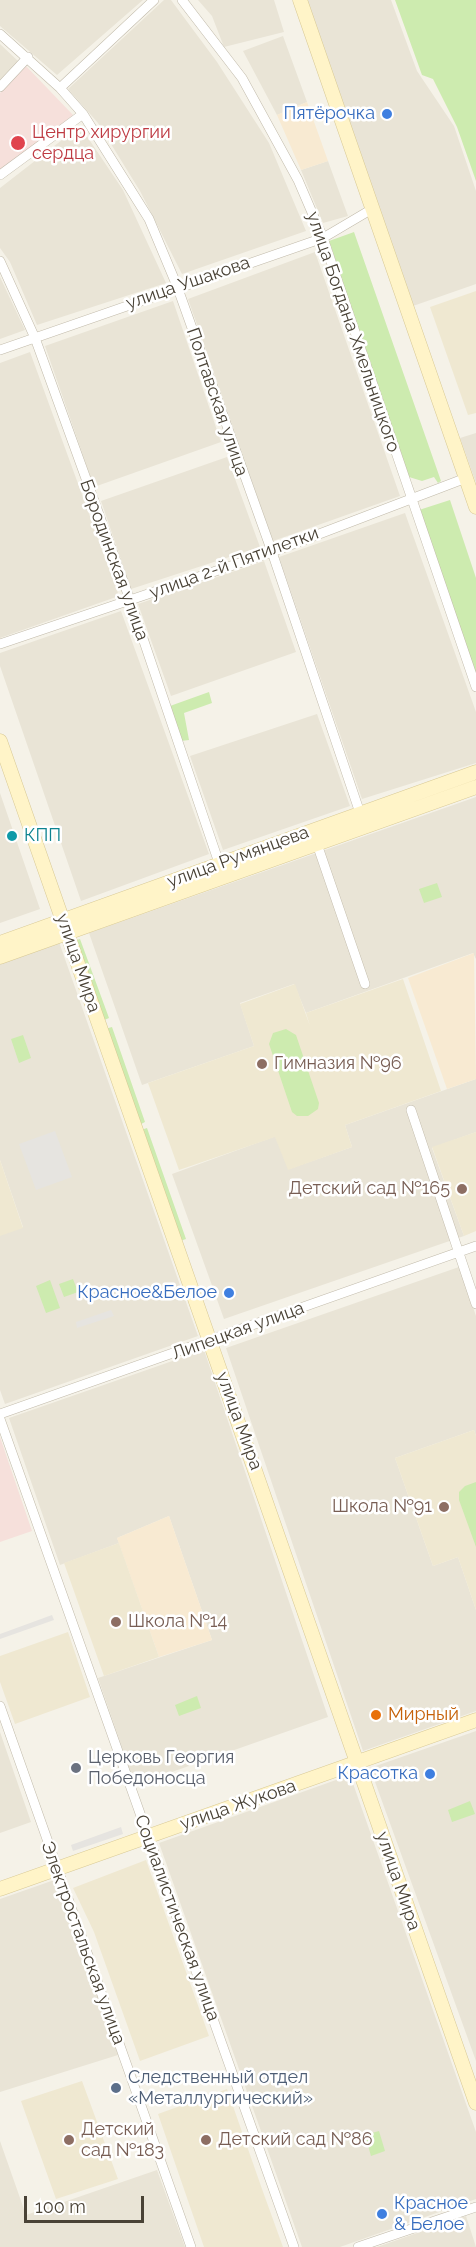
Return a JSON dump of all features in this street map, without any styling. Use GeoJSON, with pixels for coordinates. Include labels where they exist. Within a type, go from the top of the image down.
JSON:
{"type":"FeatureCollection","features":[{"type":"Feature","properties":{"kind":"main road"},"geometry":{"type":"LineString","coordinates":[[300,0],[476,507]]}},
{"type":"Feature","properties":{"kind":"main road","name":"улица Мира"},"geometry":{"type":"LineString","coordinates":[[0,741],[359,1762],[476,2103]]}},
{"type":"Feature","properties":{"kind":"main road","name":"улица Румянцева"},"geometry":{"type":"LineString","coordinates":[[0,957],[219,863],[476,772]]}},
{"type":"Feature","properties":{"kind":"main road","name":"улица Румянцева"},"geometry":{"type":"LineString","coordinates":[[0,943],[66,927],[317,844],[476,787]]}},
{"type":"Feature","properties":{"kind":"main road","name":"улица Жукова"},"geometry":{"type":"LineString","coordinates":[[0,1889],[476,1720]]}},
{"type":"Feature","properties":{"kind":"street"},"geometry":{"type":"LineString","coordinates":[[60,88],[154,0]]}},
{"type":"Feature","properties":{"kind":"street","name":"улица Богдана Хмельницкого"},"geometry":{"type":"LineString","coordinates":[[182,0],[242,78],[289,162],[323,238],[476,687]]}},
{"type":"Feature","properties":{"kind":"street","name":"Полтавская улица"},"geometry":{"type":"LineString","coordinates":[[0,34],[28,57],[83,114],[149,219],[177,286],[272,552],[360,813]]}},
{"type":"Feature","properties":{"kind":"street"},"geometry":{"type":"LineString","coordinates":[[0,87],[28,57]]}},
{"type":"Feature","properties":{"kind":"street"},"geometry":{"type":"LineString","coordinates":[[0,174],[83,114]]}},
{"type":"Feature","properties":{"kind":"street","name":"улица Ушакова"},"geometry":{"type":"LineString","coordinates":[[0,350],[177,286],[323,238],[372,209]]}},
{"type":"Feature","properties":{"kind":"street","name":"Бородинская улица"},"geometry":{"type":"LineString","coordinates":[[0,261],[35,338],[130,600],[219,863]]}},
{"type":"Feature","properties":{"kind":"street","name":"улица 2-й Пятилетки"},"geometry":{"type":"LineString","coordinates":[[0,645],[272,552],[466,478]]}},
{"type":"Feature","properties":{"kind":"street"},"geometry":{"type":"LineString","coordinates":[[317,844],[365,984]]}},
{"type":"Feature","properties":{"kind":"street"},"geometry":{"type":"LineString","coordinates":[[411,1110],[476,1304]]}},
{"type":"Feature","properties":{"kind":"street","name":"Липецкая улица"},"geometry":{"type":"LineString","coordinates":[[0,1414],[476,1246]]}},
{"type":"Feature","properties":{"kind":"street","name":"Социалистическая улица"},"geometry":{"type":"LineString","coordinates":[[0,1419],[294,2247]]}},
{"type":"Feature","properties":{"kind":"street","name":"Электростальская улица"},"geometry":{"type":"LineString","coordinates":[[0,1706],[191,2247]]}},
{"type":"Feature","properties":{"kind":"street"},"geometry":{"type":"LineString","coordinates":[[358,2247],[476,2207]]}},
{"type":"Feature","properties":{"kind":"shaded area"},"geometry":{"type":"Polygon","coordinates":[[[0,0],[143,0],[57,75],[0,26],[0,0]]]}},
{"type":"Feature","properties":{"kind":"shaded area"},"geometry":{"type":"Polygon","coordinates":[[[164,0],[171,0],[217,62],[269,143],[306,231],[182,274],[140,191],[98,123],[68,89],[164,0]]]}},
{"type":"Feature","properties":{"kind":"shaded area"},"geometry":{"type":"Polygon","coordinates":[[[198,0],[274,0],[284,32],[224,47],[212,16],[198,0]]]}},
{"type":"Feature","properties":{"kind":"shaded area"},"geometry":{"type":"Polygon","coordinates":[[[306,0],[391,0],[417,71],[454,126],[476,191],[476,284],[413,306],[306,0]]]}},
{"type":"Feature","properties":{"kind":"shaded area"},"geometry":{"type":"Polygon","coordinates":[[[283,36],[307,102],[277,115],[243,51],[283,36]]]}},
{"type":"Feature","properties":{"kind":"shaded area"},"geometry":{"type":"Polygon","coordinates":[[[0,44],[18,61],[0,80],[0,44]]]}},
{"type":"Feature","properties":{"kind":"shaded area","name":"Центр хирургии сердца"},"geometry":{"type":"Polygon","coordinates":[[[26,66],[73,115],[0,172],[0,93],[26,66]]]}},
{"type":"Feature","properties":{"kind":"shaded area"},"geometry":{"type":"Polygon","coordinates":[[[307,102],[328,161],[301,170],[277,115],[307,102]]]}},
{"type":"Feature","properties":{"kind":"shaded area"},"geometry":{"type":"Polygon","coordinates":[[[80,126],[123,190],[166,283],[37,325],[10,262],[0,248],[0,188],[80,126]]]}},
{"type":"Feature","properties":{"kind":"shaded area"},"geometry":{"type":"Polygon","coordinates":[[[328,161],[348,216],[323,223],[301,170],[328,161]]]}},
{"type":"Feature","properties":{"kind":"shaded area"},"geometry":{"type":"Polygon","coordinates":[[[315,252],[400,496],[273,541],[188,299],[315,252]]]}},
{"type":"Feature","properties":{"kind":"shaded area"},"geometry":{"type":"Polygon","coordinates":[[[0,277],[25,330],[0,339],[0,277]]]}},
{"type":"Feature","properties":{"kind":"shaded area"},"geometry":{"type":"Polygon","coordinates":[[[476,291],[476,413],[468,415],[430,307],[476,291]]]}},
{"type":"Feature","properties":{"kind":"shaded area"},"geometry":{"type":"Polygon","coordinates":[[[173,301],[221,442],[94,487],[45,346],[173,301]]]}},
{"type":"Feature","properties":{"kind":"shaded area"},"geometry":{"type":"Polygon","coordinates":[[[30,352],[119,596],[0,638],[0,363],[30,352]]]}},
{"type":"Feature","properties":{"kind":"shaded area"},"geometry":{"type":"Polygon","coordinates":[[[476,433],[476,483],[460,438],[476,433]]]}},
{"type":"Feature","properties":{"kind":"shaded area"},"geometry":{"type":"Polygon","coordinates":[[[227,457],[260,547],[131,589],[101,501],[227,457]]]}},
{"type":"Feature","properties":{"kind":"shaded area"},"geometry":{"type":"Polygon","coordinates":[[[405,513],[476,712],[476,763],[362,799],[279,557],[405,513]]]}},
{"type":"Feature","properties":{"kind":"shaded area"},"geometry":{"type":"Polygon","coordinates":[[[264,561],[296,652],[171,696],[138,604],[264,561]]]}},
{"type":"Feature","properties":{"kind":"shaded area"},"geometry":{"type":"Polygon","coordinates":[[[121,611],[209,854],[81,901],[0,666],[0,653],[121,611]]]}},
{"type":"Feature","properties":{"kind":"shaded area"},"geometry":{"type":"Polygon","coordinates":[[[317,714],[350,806],[223,850],[190,756],[317,714]]]}},
{"type":"Feature","properties":{"kind":"shaded area"},"geometry":{"type":"Polygon","coordinates":[[[0,793],[40,909],[0,923],[0,793]]]}},
{"type":"Feature","properties":{"kind":"shaded area"},"geometry":{"type":"Polygon","coordinates":[[[476,797],[476,959],[473,953],[306,1013],[294,984],[240,1003],[254,1046],[142,1085],[89,933],[476,797]]]}},
{"type":"Feature","properties":{"kind":"shaded area"},"geometry":{"type":"Polygon","coordinates":[[[59,942],[198,1336],[5,1404],[0,1390],[0,1235],[23,1227],[0,1160],[0,963],[59,942]]]}},
{"type":"Feature","properties":{"kind":"shaded area"},"geometry":{"type":"Polygon","coordinates":[[[474,953],[476,1079],[447,1089],[408,978],[474,953]]]}},
{"type":"Feature","properties":{"kind":"shaded area","name":"Гимназия №96"},"geometry":{"type":"Polygon","coordinates":[[[403,979],[441,1091],[345,1125],[352,1147],[288,1170],[275,1137],[179,1170],[148,1083],[254,1046],[240,1004],[295,984],[310,1026],[306,1013],[403,979]]]}},
{"type":"Feature","properties":{"kind":"shaded area"},"geometry":{"type":"Polygon","coordinates":[[[476,1079],[476,1132],[432,1148],[464,1236],[224,1319],[172,1174],[276,1136],[289,1169],[352,1147],[345,1125],[476,1079]]]}},
{"type":"Feature","properties":{"kind":"shaded area"},"geometry":{"type":"Polygon","coordinates":[[[55,1131],[72,1177],[36,1190],[19,1144],[55,1131]]]}},
{"type":"Feature","properties":{"kind":"shaded area","name":"Детский сад №165"},"geometry":{"type":"Polygon","coordinates":[[[476,1132],[476,1231],[464,1236],[432,1147],[476,1132]]]}},
{"type":"Feature","properties":{"kind":"shaded area"},"geometry":{"type":"Polygon","coordinates":[[[0,1160],[23,1228],[0,1236],[0,1160]]]}},
{"type":"Feature","properties":{"kind":"shaded area"},"geometry":{"type":"Polygon","coordinates":[[[459,1267],[476,1316],[476,1436],[474,1430],[395,1458],[433,1566],[458,1557],[476,1610],[476,1711],[363,1751],[226,1348],[459,1267]]]}},
{"type":"Feature","properties":{"kind":"shaded area"},"geometry":{"type":"Polygon","coordinates":[[[111,1310],[114,1316],[77,1328],[76,1322],[111,1310]]]}},
{"type":"Feature","properties":{"kind":"shaded area"},"geometry":{"type":"Polygon","coordinates":[[[204,1350],[328,1717],[135,1785],[98,1678],[212,1640],[169,1516],[117,1538],[119,1543],[60,1565],[9,1418],[204,1350]]]}},
{"type":"Feature","properties":{"kind":"shaded area","name":"Школа №91"},"geometry":{"type":"Polygon","coordinates":[[[474,1430],[476,1436],[476,1610],[458,1557],[433,1566],[395,1458],[474,1430]]]}},
{"type":"Feature","properties":{"kind":"shaded area"},"geometry":{"type":"Polygon","coordinates":[[[0,1437],[32,1531],[0,1542],[0,1437]]]}},
{"type":"Feature","properties":{"kind":"shaded area"},"geometry":{"type":"Polygon","coordinates":[[[169,1516],[212,1640],[159,1657],[117,1538],[169,1516]]]}},
{"type":"Feature","properties":{"kind":"shaded area","name":"Школа №14"},"geometry":{"type":"Polygon","coordinates":[[[119,1543],[159,1657],[104,1676],[64,1563],[119,1543]]]}},
{"type":"Feature","properties":{"kind":"shaded area"},"geometry":{"type":"Polygon","coordinates":[[[52,1615],[54,1620],[0,1639],[0,1634],[52,1615]]]}},
{"type":"Feature","properties":{"kind":"shaded area"},"geometry":{"type":"Polygon","coordinates":[[[68,1632],[90,1697],[15,1724],[0,1682],[0,1656],[68,1632]]]}},
{"type":"Feature","properties":{"kind":"shaded area"},"geometry":{"type":"Polygon","coordinates":[[[476,1731],[476,2061],[370,1768],[476,1731]]]}},
{"type":"Feature","properties":{"kind":"shaded area"},"geometry":{"type":"Polygon","coordinates":[[[0,1732],[31,1822],[0,1833],[0,1732]]]}},
{"type":"Feature","properties":{"kind":"shaded area"},"geometry":{"type":"Polygon","coordinates":[[[350,1775],[476,2132],[476,2199],[340,2247],[302,2247],[159,1843],[350,1775]]]}},
{"type":"Feature","properties":{"kind":"shaded area"},"geometry":{"type":"Polygon","coordinates":[[[121,1827],[123,1834],[73,1851],[71,1845],[121,1827]]]}},
{"type":"Feature","properties":{"kind":"shaded area"},"geometry":{"type":"Polygon","coordinates":[[[146,1860],[209,2036],[140,2061],[94,1932],[73,1888],[146,1860]]]}},
{"type":"Feature","properties":{"kind":"shaded area"},"geometry":{"type":"Polygon","coordinates":[[[60,1878],[118,2055],[0,2092],[0,1899],[60,1878]]]}},
{"type":"Feature","properties":{"kind":"shaded area","name":"Детский сад №183"},"geometry":{"type":"Polygon","coordinates":[[[82,2081],[118,2179],[56,2199],[21,2101],[82,2081]]]}},
{"type":"Feature","properties":{"kind":"shaded area","name":"Детский сад №86"},"geometry":{"type":"Polygon","coordinates":[[[227,2089],[283,2247],[204,2247],[158,2114],[227,2089]]]}},
{"type":"Feature","properties":{"kind":"shaded area"},"geometry":{"type":"Polygon","coordinates":[[[0,2141],[26,2215],[157,2170],[185,2247],[0,2247],[0,2141]]]}},
{"type":"Feature","properties":{"kind":"shaded area"},"geometry":{"type":"Polygon","coordinates":[[[466,2216],[476,2247],[377,2247],[466,2216]]]}},
{"type":"Feature","properties":{"kind":"green space"},"geometry":{"type":"Polygon","coordinates":[[[395,0],[476,0],[476,181],[457,127],[433,79],[422,75],[395,0]]]}},
{"type":"Feature","properties":{"kind":"green space"},"geometry":{"type":"Polygon","coordinates":[[[354,232],[441,481],[438,483],[434,477],[422,481],[409,477],[329,241],[354,232]]]}},
{"type":"Feature","properties":{"kind":"green space"},"geometry":{"type":"Polygon","coordinates":[[[450,500],[476,578],[476,679],[419,510],[450,500]]]}},
{"type":"Feature","properties":{"kind":"green space"},"geometry":{"type":"Polygon","coordinates":[[[209,692],[212,703],[184,713],[189,740],[181,741],[170,706],[209,692]]]}},
{"type":"Feature","properties":{"kind":"green space"},"geometry":{"type":"Polygon","coordinates":[[[437,883],[442,897],[424,903],[419,889],[437,883]]]}},
{"type":"Feature","properties":{"kind":"green space"},"geometry":{"type":"Polygon","coordinates":[[[80,939],[109,1018],[102,1021],[73,941],[80,939]]]}},
{"type":"Feature","properties":{"kind":"green space"},"geometry":{"type":"Polygon","coordinates":[[[112,1027],[145,1122],[139,1125],[105,1029],[112,1027]]]}},
{"type":"Feature","properties":{"kind":"green space"},"geometry":{"type":"Polygon","coordinates":[[[286,1029],[296,1035],[319,1103],[318,1109],[308,1116],[297,1116],[292,1112],[269,1044],[273,1033],[286,1029]]]}},
{"type":"Feature","properties":{"kind":"green space"},"geometry":{"type":"Polygon","coordinates":[[[23,1035],[31,1058],[19,1063],[11,1039],[23,1035]]]}},
{"type":"Feature","properties":{"kind":"green space"},"geometry":{"type":"Polygon","coordinates":[[[147,1128],[186,1239],[180,1241],[141,1130],[147,1128]]]}},
{"type":"Feature","properties":{"kind":"green space"},"geometry":{"type":"Polygon","coordinates":[[[73,1279],[78,1292],[64,1297],[59,1284],[73,1279]]]}},
{"type":"Feature","properties":{"kind":"green space"},"geometry":{"type":"Polygon","coordinates":[[[50,1280],[60,1308],[46,1313],[36,1286],[50,1280]]]}},
{"type":"Feature","properties":{"kind":"green space"},"geometry":{"type":"Polygon","coordinates":[[[476,1482],[476,1547],[459,1500],[459,1492],[465,1486],[476,1482]]]}},
{"type":"Feature","properties":{"kind":"green space"},"geometry":{"type":"Polygon","coordinates":[[[197,1696],[201,1708],[179,1716],[175,1705],[197,1696]]]}},
{"type":"Feature","properties":{"kind":"green space"},"geometry":{"type":"Polygon","coordinates":[[[470,1801],[475,1814],[452,1822],[448,1810],[470,1801]]]}},
{"type":"Feature","properties":{"kind":"green space"},"geometry":{"type":"Polygon","coordinates":[[[379,2131],[385,2151],[371,2156],[365,2135],[379,2131]]]}},
{"type":"Feature","properties":{"kind":"place","name":"Пятёрочка"},"geometry":{"type":"Point","coordinates":[387,114]}},
{"type":"Feature","properties":{"kind":"place","name":"Центр хирургии сердца"},"geometry":{"type":"Point","coordinates":[18,143]}},
{"type":"Feature","properties":{"kind":"place","name":"КПП"},"geometry":{"type":"Point","coordinates":[12,836]}},
{"type":"Feature","properties":{"kind":"place","name":"Гимназия №96"},"geometry":{"type":"Point","coordinates":[262,1064]}},
{"type":"Feature","properties":{"kind":"place","name":"Детский сад №165"},"geometry":{"type":"Point","coordinates":[462,1189]}},
{"type":"Feature","properties":{"kind":"place","name":"Красное&Белое"},"geometry":{"type":"Point","coordinates":[229,1293]}},
{"type":"Feature","properties":{"kind":"place","name":"Школа №91"},"geometry":{"type":"Point","coordinates":[444,1507]}},
{"type":"Feature","properties":{"kind":"place","name":"Школа №14"},"geometry":{"type":"Point","coordinates":[116,1622]}},
{"type":"Feature","properties":{"kind":"place","name":"Мирный"},"geometry":{"type":"Point","coordinates":[376,1715]}},
{"type":"Feature","properties":{"kind":"place","name":"Церковь Георгия Победоносца"},"geometry":{"type":"Point","coordinates":[76,1768]}},
{"type":"Feature","properties":{"kind":"place","name":"Красотка"},"geometry":{"type":"Point","coordinates":[430,1774]}},
{"type":"Feature","properties":{"kind":"place","name":"Следственный отдел «Металлургический»"},"geometry":{"type":"Point","coordinates":[116,2088]}},
{"type":"Feature","properties":{"kind":"place","name":"Детский сад №183"},"geometry":{"type":"Point","coordinates":[69,2140]}},
{"type":"Feature","properties":{"kind":"place","name":"Детский сад №86"},"geometry":{"type":"Point","coordinates":[206,2140]}},
{"type":"Feature","properties":{"kind":"place","name":"Красное & Белое"},"geometry":{"type":"Point","coordinates":[382,2214]}}]}
